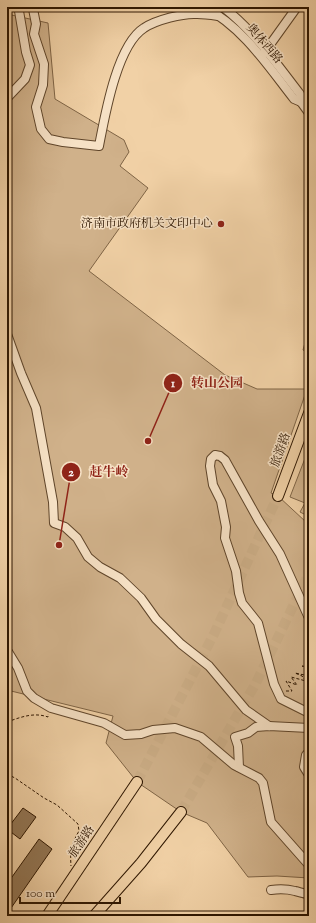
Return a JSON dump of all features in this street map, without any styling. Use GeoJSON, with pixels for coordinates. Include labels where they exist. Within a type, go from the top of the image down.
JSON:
{"type":"FeatureCollection","features":[{"type":"Feature","properties":{"kind":"main road","name":"旅游路"},"geometry":{"type":"LineString","coordinates":[[278,496],[309,413]]}},
{"type":"Feature","properties":{"kind":"main road","name":"旅游路"},"geometry":{"type":"LineString","coordinates":[[47,916],[137,782]]}},
{"type":"Feature","properties":{"kind":"main road"},"geometry":{"type":"LineString","coordinates":[[94,916],[141,863],[181,812]]}},
{"type":"Feature","properties":{"kind":"street"},"geometry":{"type":"LineString","coordinates":[[7,98],[25,79],[30,65],[26,52],[20,18],[21,7]]}},
{"type":"Feature","properties":{"kind":"street"},"geometry":{"type":"LineString","coordinates":[[31,7],[33,9],[36,24],[34,34],[44,64],[43,85],[36,107],[41,129],[49,139],[99,146],[108,101],[119,65],[137,34],[143,28],[167,19],[196,14],[218,16]]}},
{"type":"Feature","properties":{"kind":"street","name":"奥体西路"},"geometry":{"type":"LineString","coordinates":[[204,7],[233,26],[261,57],[294,99],[301,102]]}},
{"type":"Feature","properties":{"kind":"street","name":"奥体西路"},"geometry":{"type":"LineString","coordinates":[[223,7],[248,29],[266,50],[300,94],[301,102],[309,113]]}},
{"type":"Feature","properties":{"kind":"street"},"geometry":{"type":"LineString","coordinates":[[261,57],[297,7]]}},
{"type":"Feature","properties":{"kind":"street"},"geometry":{"type":"LineString","coordinates":[[7,334],[36,408],[53,502],[54,523],[65,527],[77,538],[88,557],[100,567],[120,578],[141,598],[156,619],[181,644],[209,666],[246,710],[269,726]]}},
{"type":"Feature","properties":{"kind":"street"},"geometry":{"type":"LineString","coordinates":[[309,618],[280,554],[259,521],[225,460],[220,456],[215,455],[211,459],[210,466],[214,485],[221,501],[226,527],[225,538],[236,571],[242,603],[258,623],[274,684],[281,699],[309,713]]}},
{"type":"Feature","properties":{"kind":"street"},"geometry":{"type":"LineString","coordinates":[[7,650],[18,668],[27,691],[34,698],[51,708],[104,724],[125,735],[141,734],[153,730],[175,728],[201,737],[239,767],[259,778],[263,783],[271,822],[309,865]]}},
{"type":"Feature","properties":{"kind":"street"},"geometry":{"type":"LineString","coordinates":[[239,767],[238,746],[235,737],[256,727],[269,726],[309,728]]}},
{"type":"Feature","properties":{"kind":"street"},"geometry":{"type":"LineString","coordinates":[[309,752],[306,756],[304,767],[309,775]]}},
{"type":"Feature","properties":{"kind":"street"},"geometry":{"type":"LineString","coordinates":[[271,890],[294,890],[309,894]]}},
{"type":"Feature","properties":{"kind":"path"},"geometry":{"type":"LineString","coordinates":[[309,627],[306,636],[307,649],[309,651]]}},
{"type":"Feature","properties":{"kind":"path"},"geometry":{"type":"LineString","coordinates":[[309,667],[302,666],[308,670],[309,674]]}},
{"type":"Feature","properties":{"kind":"path"},"geometry":{"type":"LineString","coordinates":[[277,691],[292,691],[286,681],[297,685],[291,677],[306,681],[302,676],[295,673],[309,674]]}},
{"type":"Feature","properties":{"kind":"path"},"geometry":{"type":"LineString","coordinates":[[7,722],[26,715],[40,714],[48,717],[47,711],[51,708]]}},
{"type":"Feature","properties":{"kind":"path"},"geometry":{"type":"LineString","coordinates":[[7,774],[57,805],[78,824],[79,831],[70,850],[71,866]]}},
{"type":"Feature","properties":{"kind":"shaded area"},"geometry":{"type":"Polygon","coordinates":[[[7,14],[48,23],[55,99],[124,140],[129,152],[120,166],[148,188],[89,271],[225,375],[257,389],[307,389],[271,493],[278,496],[306,522],[308,516],[300,512],[305,503],[290,497],[309,448],[309,524],[307,524],[309,526],[309,878],[277,876],[248,877],[207,823],[181,812],[137,782],[106,743],[113,716],[7,690],[7,14]]]}},
{"type":"Feature","properties":{"kind":"shaded area"},"geometry":{"type":"Polygon","coordinates":[[[309,328],[309,353],[303,350],[309,328]]]}},
{"type":"Feature","properties":{"kind":"building"},"geometry":{"type":"Polygon","coordinates":[[[7,795],[11,798],[7,804],[7,795]]]}},
{"type":"Feature","properties":{"kind":"building"},"geometry":{"type":"Polygon","coordinates":[[[23,808],[36,817],[20,839],[7,829],[23,808]]]}},
{"type":"Feature","properties":{"kind":"building"},"geometry":{"type":"Polygon","coordinates":[[[39,839],[52,849],[9,911],[7,910],[7,884],[39,839]]]}},
{"type":"Feature","properties":{"kind":"tunnel"},"geometry":{"type":"LineString","coordinates":[[137,782],[214,634],[278,496]]}},
{"type":"Feature","properties":{"kind":"tunnel"},"geometry":{"type":"LineString","coordinates":[[181,812],[256,683],[309,573]]}},
{"type":"Feature","properties":{"kind":"place","name":"济南市政府机关文印中心"},"geometry":{"type":"Point","coordinates":[221,224]}},
{"type":"Feature","properties":{"kind":"place","name":"转山公园"},"geometry":{"type":"Point","coordinates":[148,441]}},
{"type":"Feature","properties":{"kind":"place","name":"赶牛岭"},"geometry":{"type":"Point","coordinates":[59,545]}}]}
